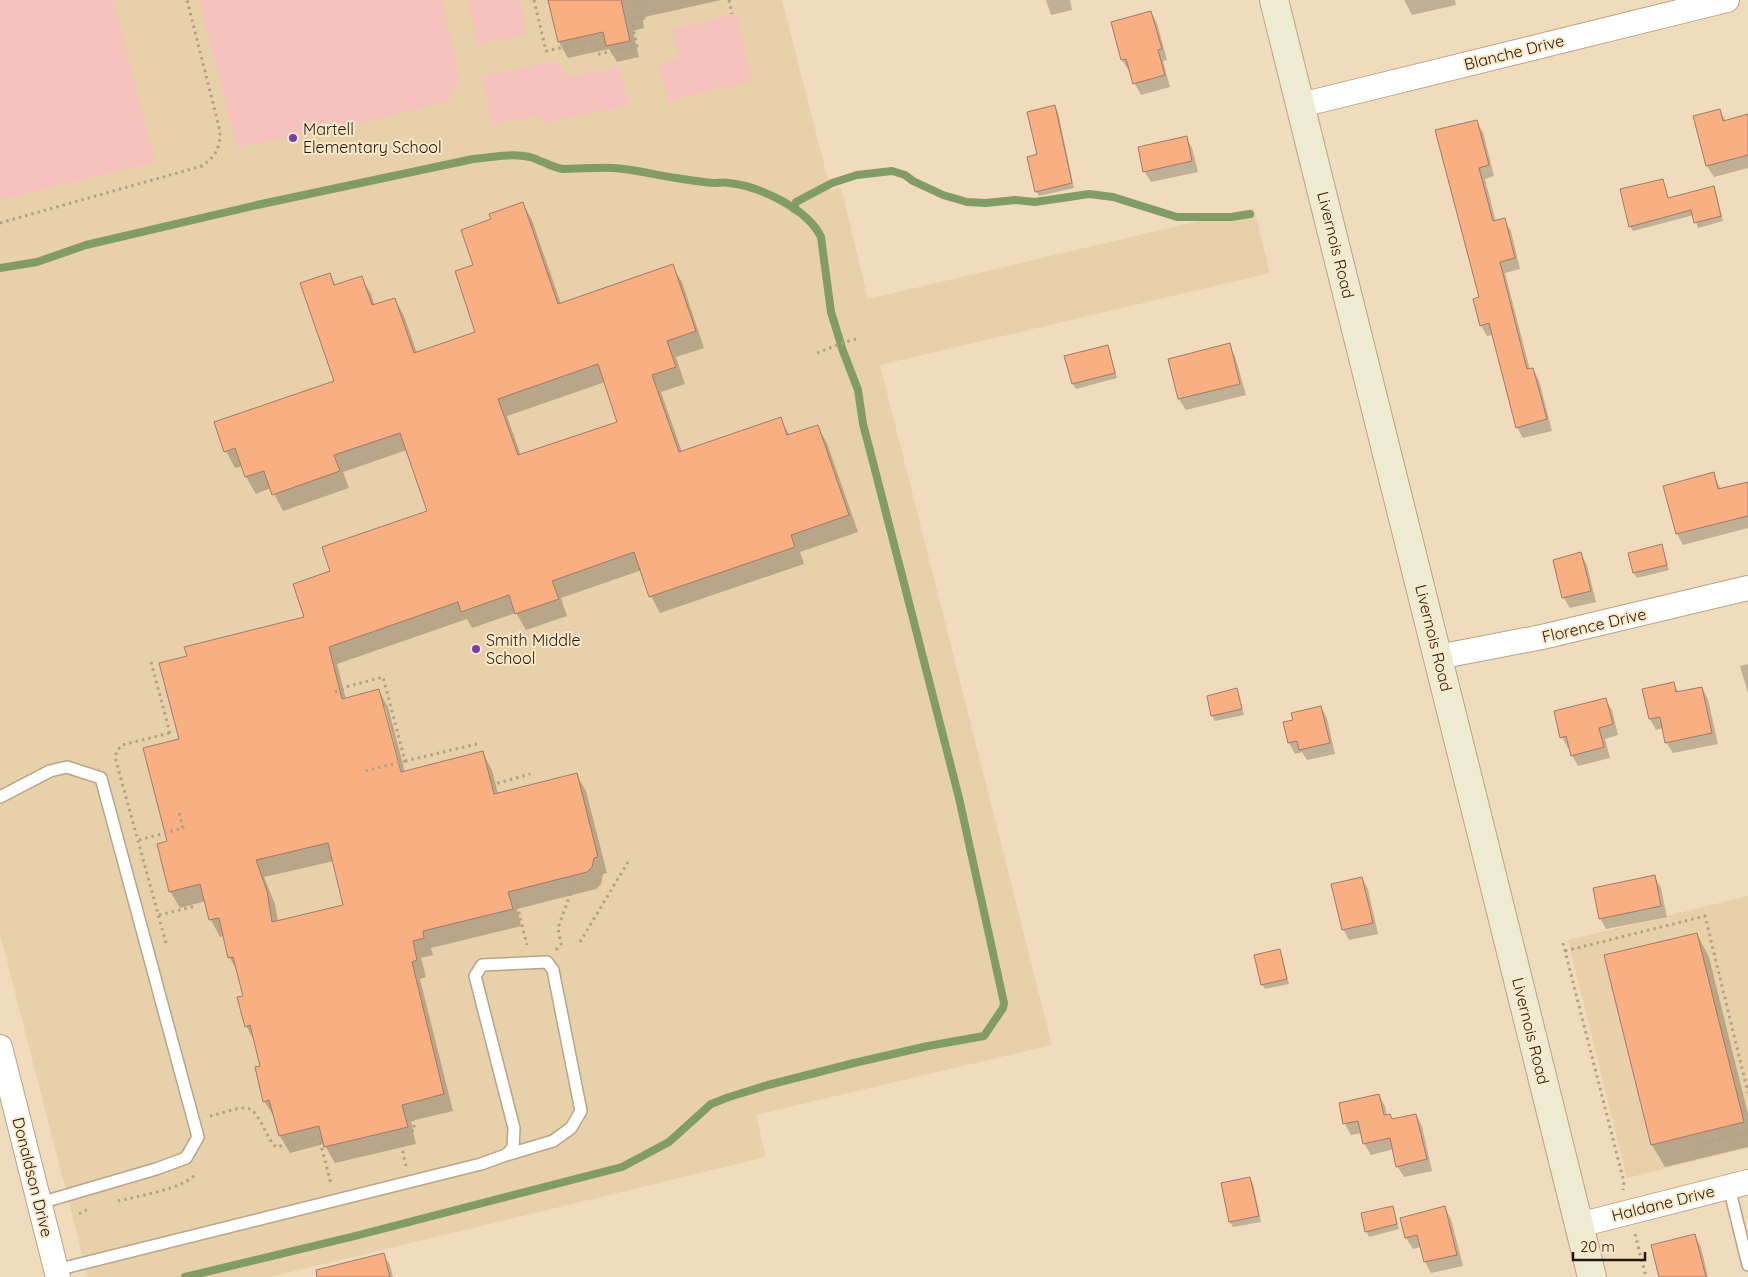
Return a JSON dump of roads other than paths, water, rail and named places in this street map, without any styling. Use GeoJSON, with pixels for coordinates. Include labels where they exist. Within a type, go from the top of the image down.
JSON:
{"type":"FeatureCollection","features":[{"type":"Feature","properties":{"kind":"main road","name":"Livernois Road"},"geometry":{"type":"LineString","coordinates":[[1274,0],[1592,1277]]}},
{"type":"Feature","properties":{"kind":"street","name":"Blanche Drive"},"geometry":{"type":"LineString","coordinates":[[1301,105],[1727,0]]}},
{"type":"Feature","properties":{"kind":"street","name":"Florence Drive"},"geometry":{"type":"LineString","coordinates":[[1438,656],[1551,635],[1748,588]]}},
{"type":"Feature","properties":{"kind":"street","name":"Donaldson Drive"},"geometry":{"type":"LineString","coordinates":[[0,1047],[57,1273]]}},
{"type":"Feature","properties":{"kind":"street","name":"Haldane Drive"},"geometry":{"type":"LineString","coordinates":[[1579,1225],[1738,1184]]}},
{"type":"Feature","properties":{"kind":"lane"},"geometry":{"type":"LineString","coordinates":[[0,797],[50,771],[67,767],[101,778],[198,1137],[186,1158],[156,1169],[40,1203]]}},
{"type":"Feature","properties":{"kind":"lane"},"geometry":{"type":"LineString","coordinates":[[57,1273],[335,1199],[481,1164],[553,1141],[572,1128],[581,1111],[553,970],[547,962],[482,965],[475,976],[514,1128],[513,1148],[506,1155]]}},
{"type":"Feature","properties":{"kind":"lane"},"geometry":{"type":"LineString","coordinates":[[1738,1184],[1748,1265]]}},
{"type":"Feature","properties":{"kind":"waterway"},"geometry":{"type":"LineString","coordinates":[[0,268],[37,262],[86,245],[257,205],[473,159],[502,156],[530,157],[563,169],[620,169],[695,181],[741,185],[768,194],[794,208],[815,227],[821,237],[831,312],[858,390],[863,424],[959,798],[1004,1003],[1003,1008],[984,1036],[928,1046],[854,1063],[768,1085],[711,1104],[669,1142],[622,1167],[355,1236],[185,1277]]}},
{"type":"Feature","properties":{"kind":"waterway"},"geometry":{"type":"LineString","coordinates":[[794,209],[796,202],[832,183],[857,175],[892,171],[905,175],[913,181],[943,195],[967,202],[986,203],[1015,200],[1035,202],[1089,194],[1113,197],[1177,217],[1231,217],[1250,214]]}},
{"type":"Feature","properties":{"kind":"place","name":"Martell Elementary School"},"geometry":{"type":"Point","coordinates":[293,138]}},
{"type":"Feature","properties":{"kind":"place","name":"Smith Middle School"},"geometry":{"type":"Point","coordinates":[476,649]}}]}
